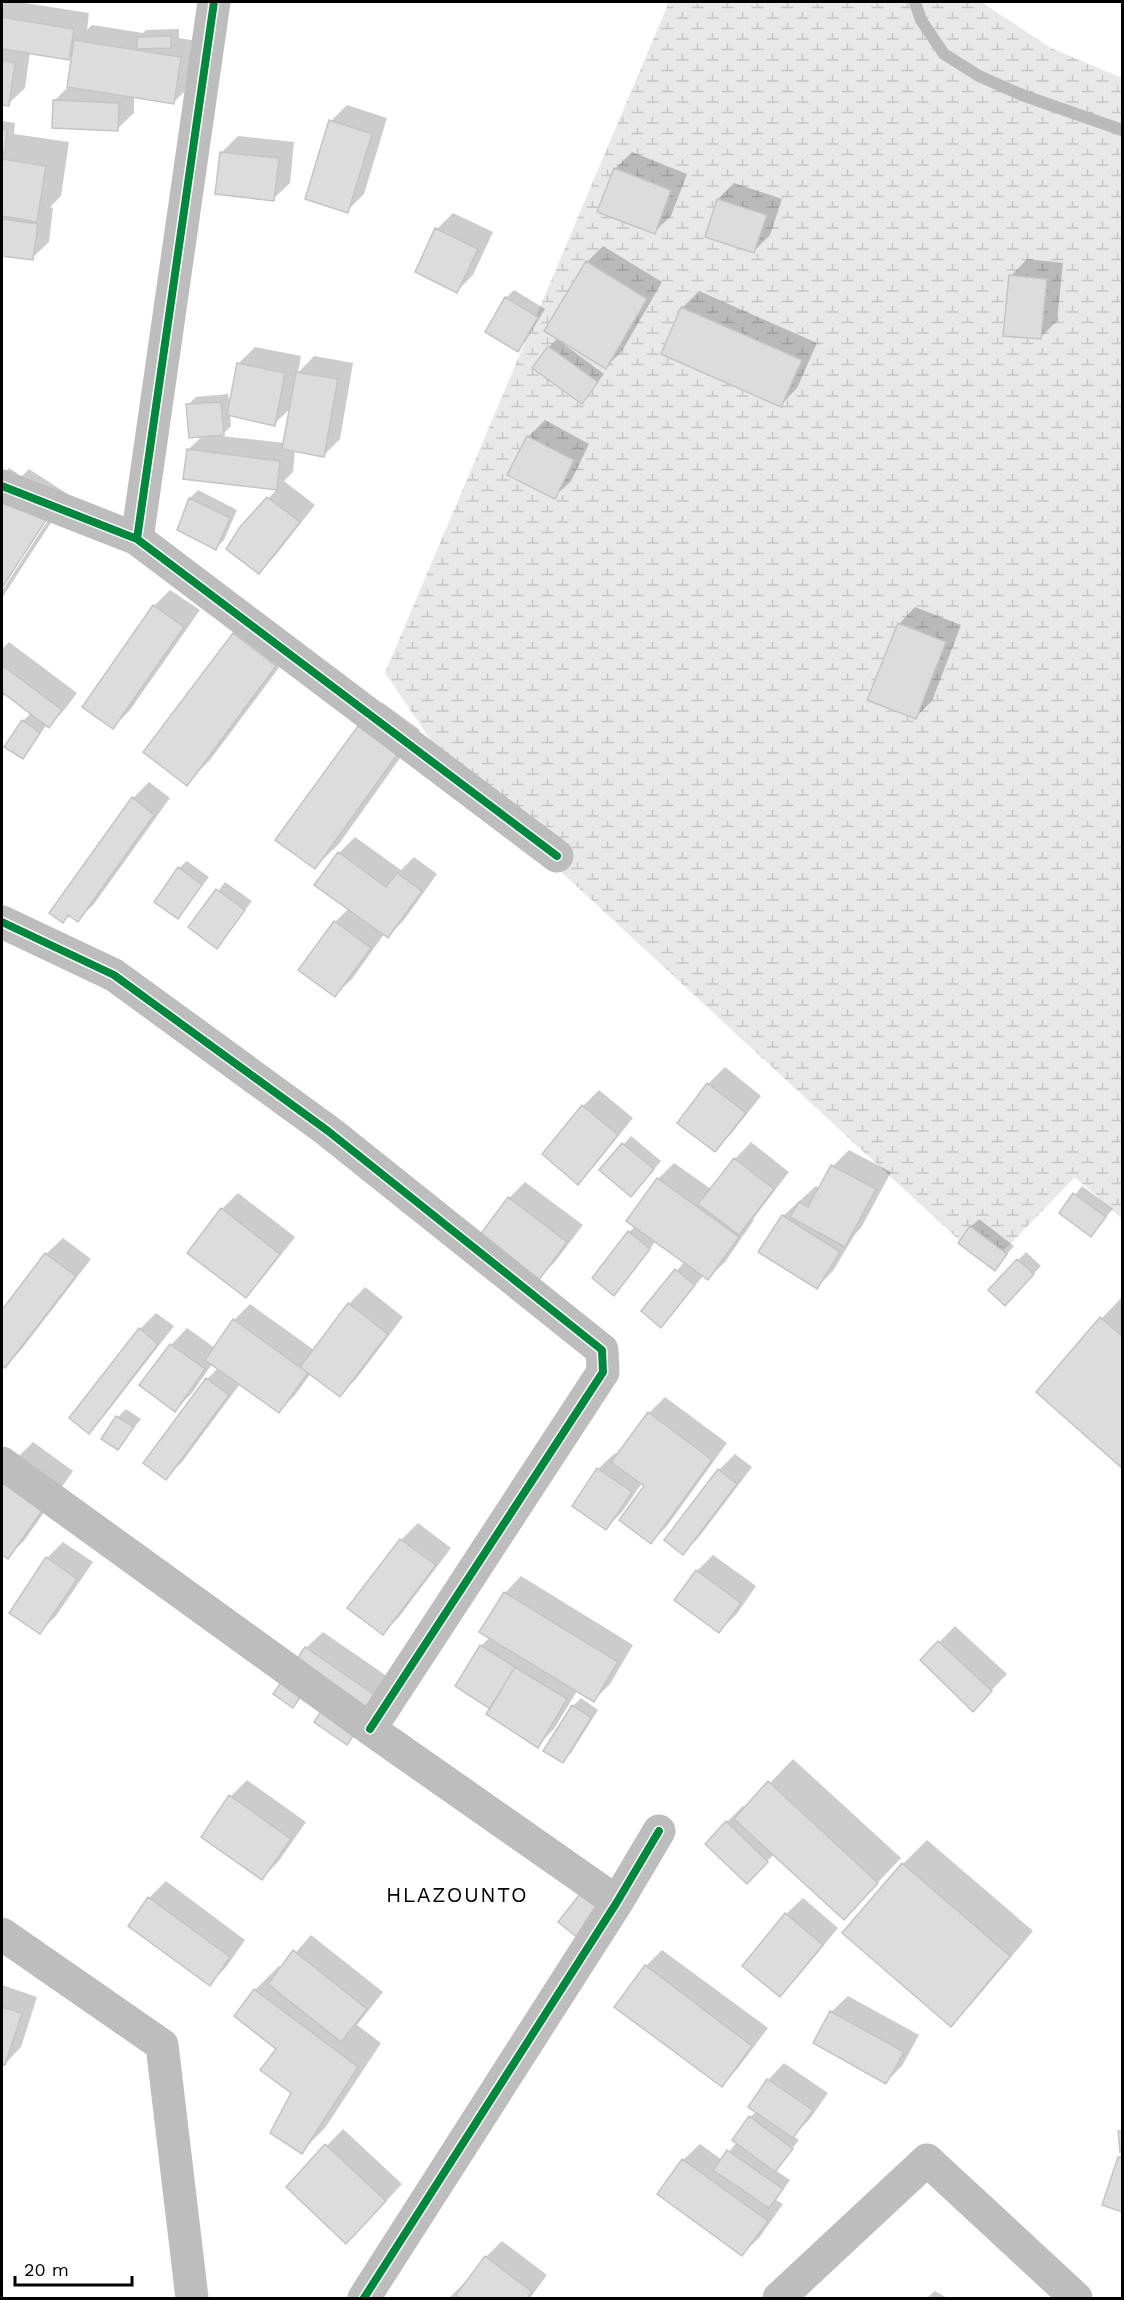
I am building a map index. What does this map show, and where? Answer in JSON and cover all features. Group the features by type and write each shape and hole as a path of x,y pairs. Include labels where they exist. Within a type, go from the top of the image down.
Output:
{"street":[{"path":"137,539 214,2"},
{"path":"2,486 137,539 557,856"},
{"path":"2,922 114,975 328,1131 602,1350 603,1372 370,1729"},
{"path":"2,1462 370,1729 617,1902"},
{"path":"364,2298 617,1902 659,1831"},
{"path":"2,1934 162,2045 192,2298"},
{"path":"779,2298 927,2160 1076,2298"}],"green space":[{"path":"669,2 981,2 1051,48 1122,78 1122,1219 1075,1177 988,1267 452,771 385,673"}],"building":[{"path":"2,17 74,29 69,60 2,49"},
{"path":"171,36 171,48 137,49 137,37"},
{"path":"74,40 181,57 174,104 67,87"},
{"path":"2,60 15,63 9,106 2,105"},
{"path":"53,100 119,103 118,131 52,128"},
{"path":"329,120 372,134 348,213 305,199"},
{"path":"2,129 7,130 5,152 2,152"},
{"path":"220,152 279,158 274,201 215,194"},
{"path":"2,159 46,166 37,222 2,216"},
{"path":"614,168 671,190 655,234 597,212"},
{"path":"717,199 767,215 754,253 705,237"},
{"path":"2,219 38,224 33,260 2,256"},
{"path":"435,228 478,249 457,293 415,272"},
{"path":"586,261 647,299 606,369 544,331"},
{"path":"1009,275 1047,279 1041,339 1003,336"},
{"path":"505,297 538,317 518,352 485,332"},
{"path":"681,307 802,360 781,407 661,354"},
{"path":"548,346 598,382 582,404 532,368"},
{"path":"237,363 285,373 275,426 227,415"},
{"path":"296,372 338,379 324,457 282,449"},
{"path":"221,402 224,435 189,438 186,404"},
{"path":"527,436 574,460 555,499 507,475"},
{"path":"187,449 280,461 277,490 183,479"},
{"path":"2,496 46,520 2,588"},
{"path":"267,497 300,522 259,574 226,549 240,527"},
{"path":"189,498 230,518 216,550 177,530"},
{"path":"153,605 184,627 113,729 82,707"},
{"path":"898,623 946,642 916,719 867,700"},
{"path":"233,633 276,666 187,786 143,752"},
{"path":"2,665 62,710 49,728 3,693 2,695"},
{"path":"22,720 40,733 23,759 4,747"},
{"path":"358,726 397,755 315,869 275,840"},
{"path":"132,797 154,815 78,922 68,915 63,923 49,913"},
{"path":"338,852 386,887 397,873 422,891 388,938 314,885"},
{"path":"178,867 202,885 178,919 154,902"},
{"path":"216,889 245,910 217,949 188,927"},
{"path":"334,921 371,948 335,997 298,970"},
{"path":"707,1083 746,1113 715,1152 677,1123"},
{"path":"582,1105 618,1135 578,1185 542,1154"},
{"path":"622,1143 654,1169 631,1197 599,1170"},
{"path":"734,1158 774,1189 739,1235 698,1204"},
{"path":"831,1165 876,1189 845,1247 790,1217 799,1202 808,1207"},
{"path":"657,1178 739,1237 708,1280 626,1221"},
{"path":"1073,1193 1106,1217 1091,1237 1059,1213"},
{"path":"508,1197 567,1242 538,1281 479,1236"},
{"path":"221,1208 280,1254 246,1298 187,1253"},
{"path":"782,1215 840,1252 817,1289 758,1252"},
{"path":"970,1226 1007,1254 995,1271 958,1243"},
{"path":"628,1231 650,1249 614,1296 592,1278"},
{"path":"45,1253 76,1276 5,1368 2,1365 2,1310"},
{"path":"1017,1259 1034,1274 1005,1306 988,1290"},
{"path":"675,1269 695,1285 661,1328 641,1311"},
{"path":"348,1303 388,1334 340,1397 300,1367"},
{"path":"1100,1317 1122,1336 1122,1468 1036,1392"},
{"path":"233,1319 308,1373 279,1413 205,1360"},
{"path":"139,1328 158,1344 89,1434 69,1418"},
{"path":"170,1344 205,1369 175,1412 139,1385"},
{"path":"206,1378 229,1395 166,1480 143,1463"},
{"path":"648,1412 712,1460 651,1544 619,1520 644,1486 611,1462"},
{"path":"116,1416 134,1427 118,1450 101,1439"},
{"path":"597,1468 632,1492 606,1530 572,1506"},
{"path":"718,1469 737,1484 683,1555 664,1540"},
{"path":"2,1477 58,1488 8,1559 2,1555"},
{"path":"400,1539 436,1565 383,1635 347,1608"},
{"path":"46,1557 77,1579 40,1634 9,1613"},
{"path":"696,1570 741,1603 719,1633 674,1600"},
{"path":"504,1592 618,1662 594,1702 479,1632"},
{"path":"938,1641 992,1691 973,1712 920,1660"},
{"path":"480,1645 515,1667 490,1709 455,1686"},
{"path":"305,1647 379,1698 347,1745 314,1722 327,1702 306,1688 293,1708 273,1694"},
{"path":"515,1667 567,1699 538,1748 486,1714"},
{"path":"572,1705 591,1718 563,1763 543,1751"},
{"path":"768,1781 878,1883 844,1920 734,1819"},
{"path":"229,1795 291,1839 262,1880 201,1837"},
{"path":"726,1821 768,1862 747,1884 705,1844"},
{"path":"902,1863 1010,1956 951,2027 842,1933"},
{"path":"580,1894 606,1915 584,1943 558,1922"},
{"path":"148,1897 230,1957 210,1986 128,1926"},
{"path":"785,1913 823,1945 780,1997 742,1966"},
{"path":"293,1950 367,2009 341,2042 268,1984"},
{"path":"645,1965 752,2046 722,2087 614,2007"},
{"path":"254,1989 358,2067 302,2154 270,2133 291,2093 260,2070 276,2049 234,2016"},
{"path":"2,2007 22,2013 5,2065 2,2064"},
{"path":"830,2011 904,2052 886,2084 813,2043"},
{"path":"767,2079 813,2110 793,2138 748,2107"},
{"path":"749,2116 793,2149 775,2172 732,2140"},
{"path":"1118,2131 1122,2131 1122,2152 1120,2152"},
{"path":"325,2144 386,2201 346,2244 286,2187"},
{"path":"727,2150 783,2189 769,2208 713,2170"},
{"path":"1118,2157 1122,2158 1122,2212 1102,2205"},
{"path":"682,2159 768,2221 742,2256 657,2194"},
{"path":"485,2256 532,2292 527,2298 460,2298 456,2295"}],"waterway":[{"path":"915,2 921,20 944,54 979,76 1022,95 1122,130"}],"cycle path":[{"path":"137,539 214,2"},
{"path":"2,486 137,539 557,856"},
{"path":"2,922 114,975 328,1131 602,1350 603,1372 370,1729"},
{"path":"364,2298 617,1902 659,1831"}],"district":[{"name":"HLAZOUNTO","path":"457,1894"}]}
